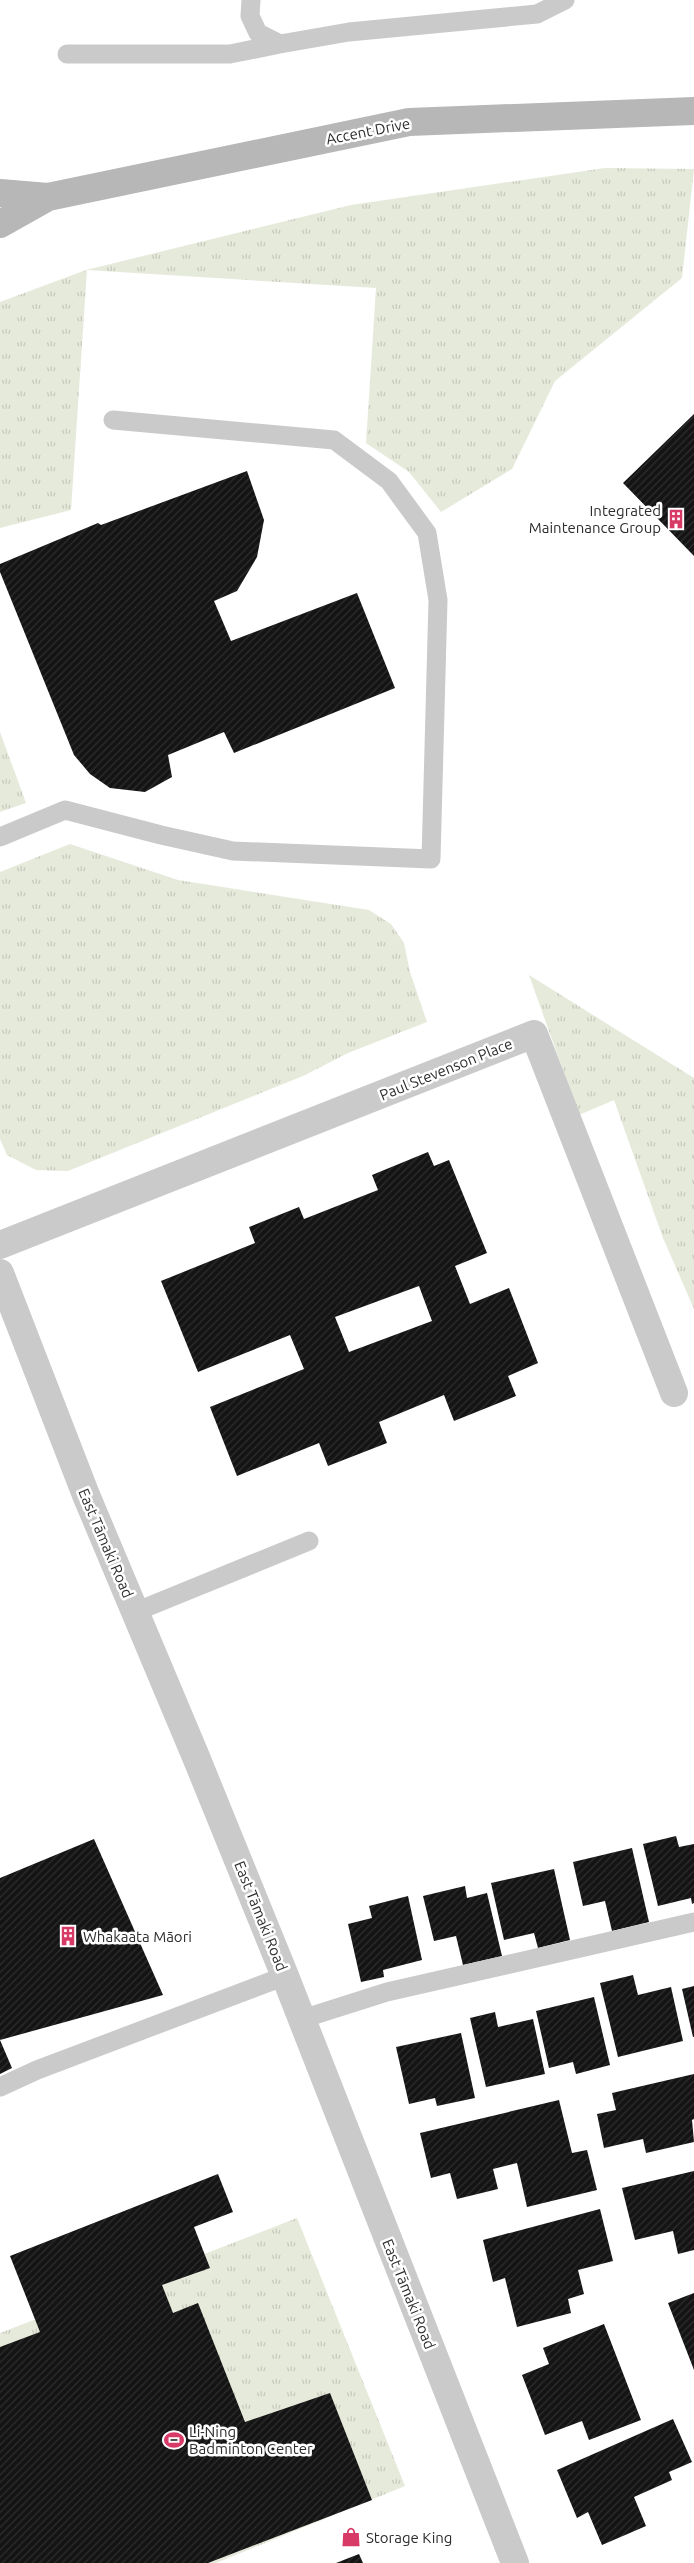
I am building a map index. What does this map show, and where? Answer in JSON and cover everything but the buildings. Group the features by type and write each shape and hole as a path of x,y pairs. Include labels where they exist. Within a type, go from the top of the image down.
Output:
{"main road":[{"name":"Accent Drive","path":"0,193 48,197 409,122 694,111"},
{"name":"Accent Drive","path":"0,224 48,197"}],"street":[{"name":"Paul Stevenson Place","path":"0,1245 534,1034 674,1393"},
{"name":"East Tāmaki Road","path":"0,1273 86,1496 285,1976 515,2563"}],"lane":[{"path":"251,0 250,16 258,33 280,44"},
{"path":"68,54 230,54 349,32 537,14 565,0"},
{"path":"0,837 65,810 161,835 233,850 431,859 438,600 427,533 389,481 334,440 113,420"},
{"path":"135,1612 309,1541"},
{"path":"302,2019 387,1992 694,1922"},
{"path":"0,2087 37,2070 285,1976"}],"green space":[{"path":"605,168 694,169 682,278 555,381 512,469 441,512 409,472 366,443 376,288 87,270 71,510 0,528 0,302 86,270 351,205"},
{"path":"0,732 26,803 0,812"},
{"path":"70,844 178,880 369,910 391,924 404,943 410,972 427,1022 348,1053 303,1076 68,1171 36,1170 7,1155 0,1139 0,872"},
{"path":"529,975 694,1078 694,1309 663,1238 614,1100 579,1115"},
{"name":"Li-Ning Badminton Center","path":"297,2218 405,2486 216,2563 0,2563 0,2333"}],"place":[{"name":"Integrated Maintenance Group","path":"676,519"},
{"name":"Whakaata Māori","path":"68,1936"},
{"name":"Li-Ning Badminton Center","path":"174,2440"},
{"name":"Storage King","path":"351,2537"}]}
